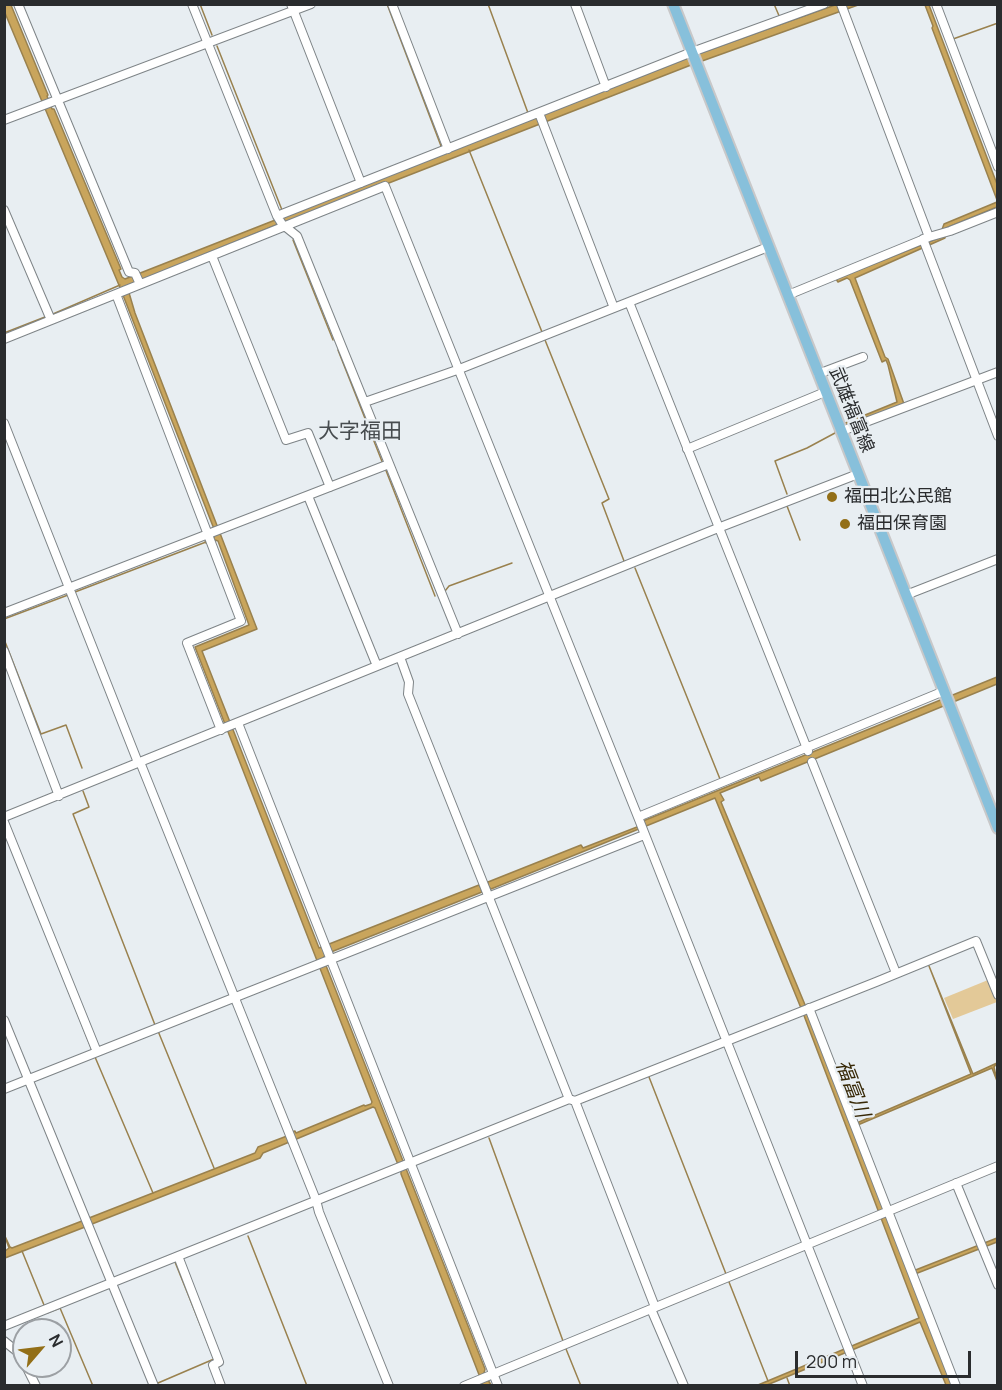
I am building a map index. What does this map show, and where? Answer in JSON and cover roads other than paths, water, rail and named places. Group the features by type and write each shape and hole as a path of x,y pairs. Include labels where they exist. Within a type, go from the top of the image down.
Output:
{"main road":[{"name":"武雄福富線","path":"673,4 998,828"}],"street":[{"path":"18,4 55,101 129,272 135,273 140,284"},
{"path":"192,4 282,219 297,236 365,402 386,466 458,634"},
{"path":"4,120 208,43 292,8 311,4"},
{"path":"392,4 445,150"},
{"path":"575,4 606,87"},
{"path":"4,339 49,317 212,256 282,219 361,183 606,87 694,57 824,4"},
{"path":"936,4 998,167"},
{"path":"292,8 361,183"},
{"path":"842,8 998,436"},
{"path":"539,113 614,308"},
{"path":"282,219 385,186 863,1386"},
{"path":"4,210 49,317"},
{"path":"788,295 998,212"},
{"path":"365,402 457,369 768,246"},
{"path":"212,256 286,440 308,432 330,487"},
{"path":"117,293 241,621 187,643 229,726 324,944 326,959 487,1376 498,1386"},
{"path":"629,302 807,750"},
{"path":"818,374 863,357"},
{"path":"842,431 998,372"},
{"path":"687,449 825,392"},
{"path":"4,423 137,760 140,762 316,1200 388,1386"},
{"path":"4,613 210,537 221,529 386,466"},
{"path":"4,817 718,528 858,474"},
{"path":"308,496 377,666"},
{"path":"906,595 998,559"},
{"path":"4,651 59,796"},
{"path":"400,657 410,682 408,694 572,1100 684,1386"},
{"path":"4,1089 326,959 641,826 807,750 946,697"},
{"path":"812,762 896,973"},
{"path":"4,822 97,1052"},
{"path":"4,1326 316,1200 975,941 998,995"},
{"path":"809,1008 855,1125 884,1213 912,1273 956,1386"},
{"path":"4,1020 154,1386"},
{"path":"464,1386 998,1166"},
{"path":"956,1183 998,1285"},
{"path":"178,1256 219,1362 213,1365 221,1386"}],"waterway":[{"path":"200,4 212,35"},
{"path":"387,4 441,146"},
{"path":"488,4 528,113"},
{"path":"774,4 780,18"},
{"path":"953,39 998,23"},
{"path":"217,46 282,210"},
{"path":"469,150 542,332"},
{"path":"293,240 333,340"},
{"path":"53,314 120,285"},
{"path":"4,333 45,317"},
{"path":"545,340 609,499 602,503 624,561"},
{"path":"338,350 383,464"},
{"path":"787,494 775,461 807,448 835,433 835,430"},
{"path":"385,468 435,596"},
{"path":"787,506 800,540"},
{"path":"75,592 206,542"},
{"path":"445,591 449,586 512,563"},
{"path":"635,568 720,779"},
{"path":"4,619 68,595"},
{"path":"4,639 41,734 66,725 82,768"},
{"path":"83,791 89,807 73,814 155,1025"},
{"path":"59,967 92,1050"},
{"path":"158,1031 214,1168"},
{"path":"95,1057 153,1193"},
{"path":"649,1077 726,1274"},
{"path":"489,1138 563,1341"},
{"path":"248,1236 307,1386"},
{"path":"22,1251 44,1305"},
{"path":"158,1383 214,1359 175,1262"},
{"path":"729,1282 768,1381"},
{"path":"47,1313 60,1308 93,1386"},
{"path":"566,1349 581,1386"},
{"path":"787,1378 790,1386"}],"place":[{"name":"福田北公民館","path":"832,497"},
{"name":"福田保育園","path":"845,524"}],"district":[{"name":"大字福田","path":"360,432"}],"water label":[{"name":"福富川","path":"852,1089"}]}
